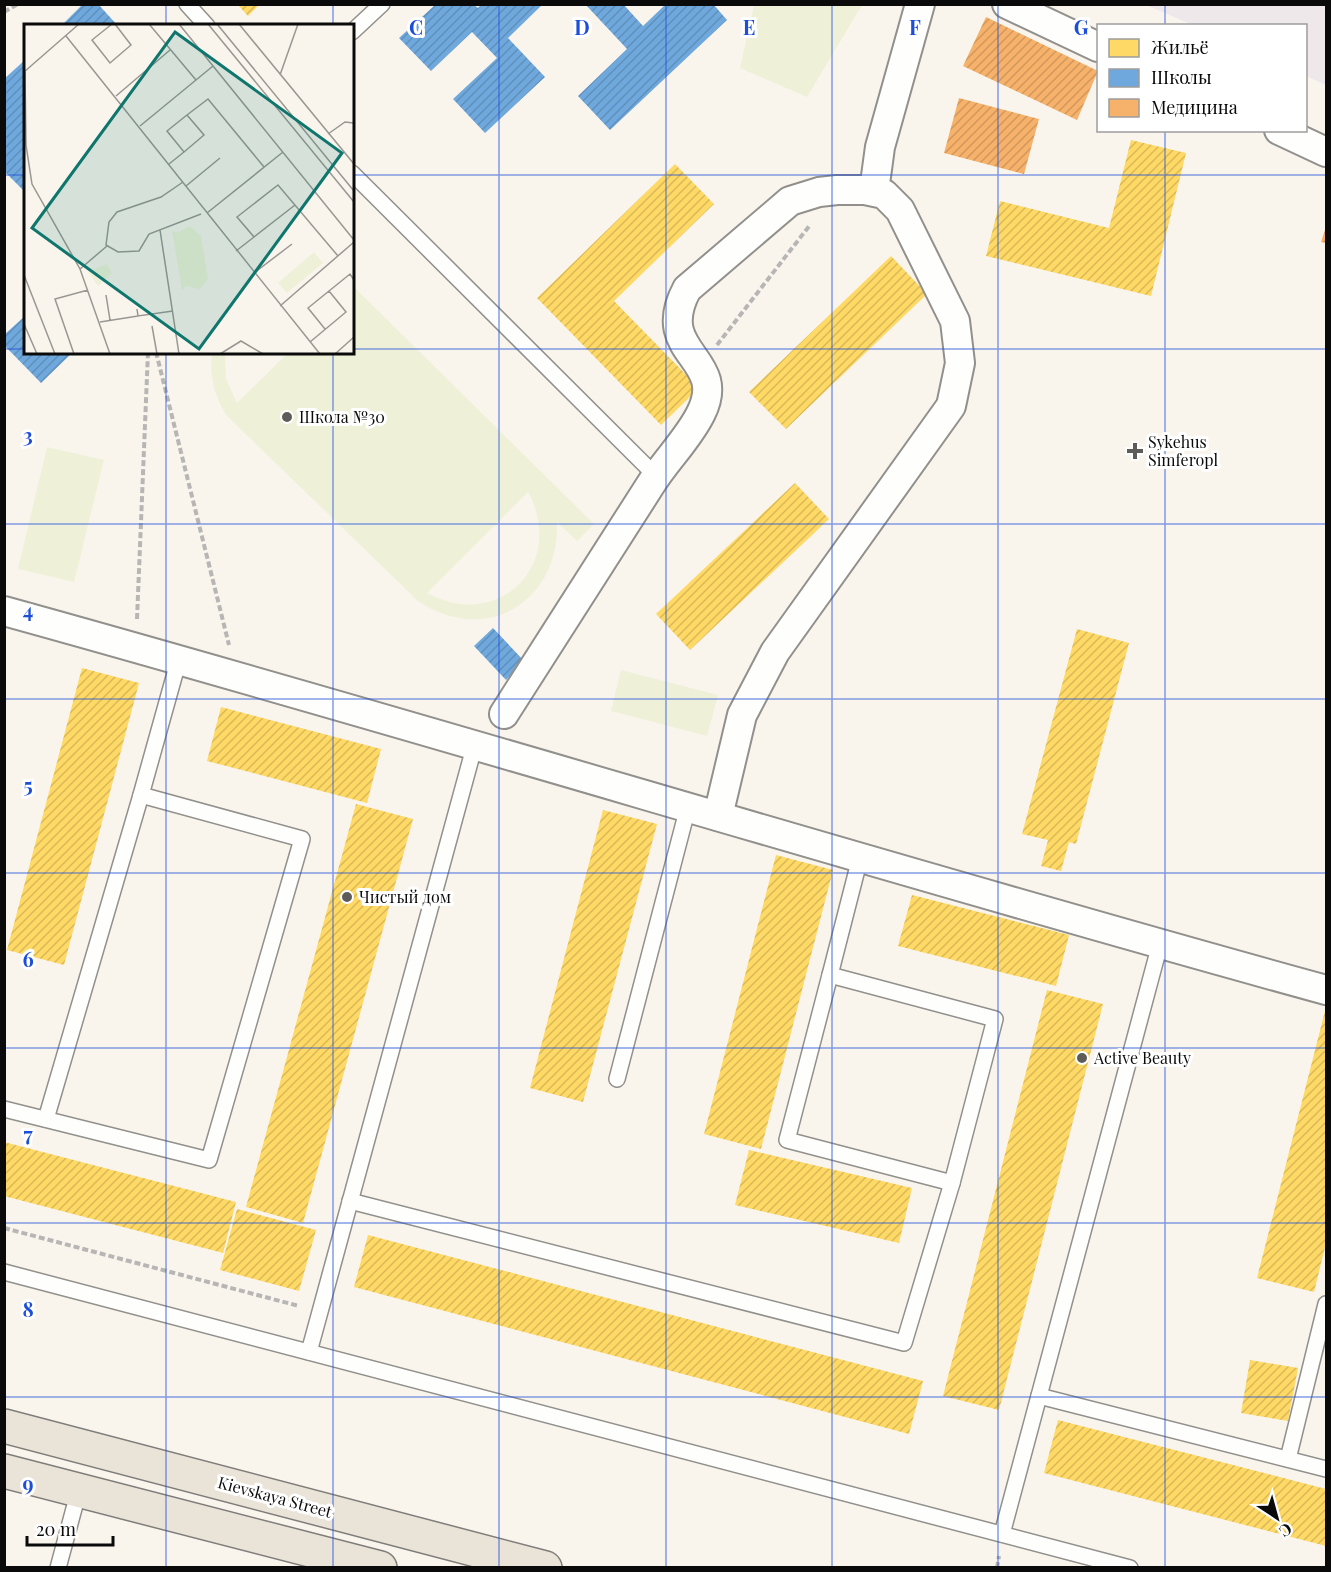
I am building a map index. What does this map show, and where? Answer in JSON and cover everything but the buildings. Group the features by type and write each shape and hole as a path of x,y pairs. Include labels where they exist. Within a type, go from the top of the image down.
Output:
{"main road":[{"name":"Kievskaya Street","path":"4,1426 545,1568"},
{"path":"4,1471 380,1568"}],"street":[{"path":"874,191 880,147 920,4"},
{"path":"1007,4 1097,47"},
{"path":"1284,132 1326,152"},
{"path":"504,714 656,476 701,414 706,398 706,381 701,365 679,338 678,330 679,304 687,288 790,201 819,192 837,190 874,191 884,194 900,210 955,321 960,363 951,406 775,652 742,715 718,816"},
{"path":"4,611 179,659 860,858 1326,990"}],"lane":[{"path":"187,4 205,24"},
{"path":"354,30 382,4"},
{"path":"354,175 656,476"},
{"path":"46,1119 179,659"},
{"path":"309,1352 475,744"},
{"path":"4,1109 209,1160 302,839 141,795"},
{"path":"617,1079 688,807"},
{"path":"860,858 787,1140 952,1183"},
{"path":"1002,1534 1160,944"},
{"path":"350,1202 904,1343 952,1183 995,1018 830,975"},
{"path":"4,1272 1130,1568"},
{"path":"1288,1459 1326,1305"},
{"path":"1039,1396 1326,1469"},
{"path":"58,1568 79,1490"}],"path":[{"path":"4,12 18,4"},
{"path":"701,365 837,190"},
{"path":"136,626 148,354"},
{"path":"156,354 231,655"},
{"path":"4,1228 320,1312"}],"shaded area":[{"path":"1146,5 1326,5 1326,85 1307,76 1307,24 1191,24"}],"green space":[{"path":"754,4 862,5 807,97 740,68"},
{"path":"354,287 594,524 577,541 557,522 555,550 546,574 532,594 514,608 493,617 469,619 444,614 418,601 226,415 213,385 212,354 225,354 226,379 237,403 287,354 354,354","holes":["528,492 538,519 539,544 532,566 519,584 501,597 479,604 454,603 427,593"]},
{"path":"47,447 104,460 74,582 18,569"},
{"path":"621,670 718,695 707,736 611,711"}],"place":[{"name":"Школа №30","path":"287,417"},
{"name":"Sykehus Simferopl","path":"1135,451"},
{"name":"Чистый дом","path":"347,897"},
{"name":"Active Beauty","path":"1082,1058"}]}
